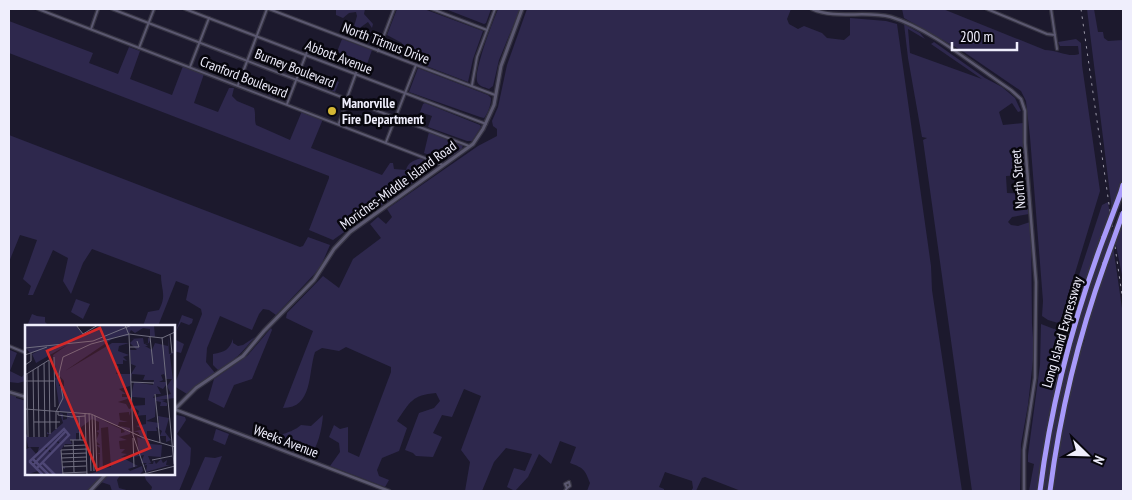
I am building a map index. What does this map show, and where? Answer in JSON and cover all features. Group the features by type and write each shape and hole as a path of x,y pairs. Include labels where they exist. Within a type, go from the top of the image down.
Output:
{"highway":[{"name":"Long Island Expressway","path":"1040,491 1048,432 1061,372 1077,314 1123,184"},
{"name":"Long Island Expressway","path":"1050,491 1058,434 1070,375 1086,317 1123,213"}],"main road":[{"name":"Moriches-Middle Island Road","path":"175,408 196,388 243,356 264,331 314,280 334,249 345,237 470,146 486,124 494,105 501,66 522,9"},
{"path":"90,491 105,475"}],"street":[{"name":"Cranford Boulevard","path":"38,9 443,165"},
{"path":"91,29 98,9"},
{"name":"Burney Boulevard","path":"112,9 470,146"},
{"path":"139,48 154,9"},
{"name":"Abbott Avenue","path":"185,9 486,124"},
{"path":"238,85 268,9"},
{"name":"North Titmus Drive","path":"268,9 496,96"},
{"path":"281,13 283,9"},
{"path":"378,50 394,9"},
{"path":"432,9 487,30"},
{"path":"471,86 476,61 495,9"},
{"name":"North Street","path":"812,9 834,15 855,13 879,14 907,23 1011,90 1018,95 1022,102 1025,111 1024,143 1036,282 1035,378 1024,450 1024,491"},
{"path":"987,9 1047,34 1055,35"},
{"path":"1051,9 1057,50"},
{"path":"190,67 209,18"},
{"path":"288,104 310,44"},
{"path":"339,124 360,62"},
{"path":"386,142 416,65"},
{"path":"9,346 25,352"},
{"path":"9,392 25,397"},
{"name":"Weeks Avenue","path":"175,409 389,491"}],"shaded area":[{"path":"336,9 365,9 364,14 373,24 372,28 368,22 351,37 357,16 356,12 349,13 343,18 336,15"},
{"path":"397,9 424,9 483,31 473,59 468,82 400,56 403,47 402,43 387,35"},
{"path":"448,9 454,10 491,9 484,24"},
{"path":"498,9 520,9 499,60 493,86 489,89 479,84 477,75 484,45"},
{"path":"527,9 791,9 787,19 789,24 798,29 804,26 822,33 827,38 844,40 850,35 850,18 886,21 897,24 931,266 932,290 962,491 741,491 705,477 702,478 696,491 691,491 693,488 692,481 665,472 659,487 664,489 664,491 587,491 590,483 585,472 570,463 576,447 560,441 551,464 539,454 528,477 515,491 507,487 514,468 525,471 532,454 506,448 494,462 482,491 465,491 470,462 461,450 481,396 464,389 452,417 442,415 433,433 442,437 433,457 416,456 405,450 419,413 434,408 440,401 436,393 417,398 409,404 397,421 407,428 399,451 382,458 377,470 379,476 389,480 385,487 330,466 340,452 339,443 329,437 334,425 340,429 348,427 348,452 359,457 391,372 391,367 346,347 339,351 322,348 315,352 308,388 304,396 300,402 293,406 283,408 313,331 286,318 287,313 323,276 339,288 353,259 381,238 370,224 378,217 386,224 392,217 387,209 478,146 497,136 497,129 493,126 492,121 498,107 507,65"},
{"path":"902,9 943,9 1045,50 1075,55 1079,54 1078,46 1060,46 1058,42 1076,39 1081,43 1082,65 1100,191 1061,319 1058,323 1042,316 1043,301 1026,101 1021,91 964,52 904,18"},
{"path":"1087,9 1094,9 1098,32 1103,32 1104,38 1108,41 1123,40 1123,177 1112,210"},
{"path":"9,21 93,53 89,63 118,74 129,47 140,51 130,79 172,95 183,66 204,74 194,103 218,112 229,88 234,88 232,96 237,101 254,108 256,125 290,140 302,111 323,119 311,148 382,175 390,163 393,163 394,169 406,170 410,163 421,158 438,165 333,240 309,230 329,176 9,53"},
{"path":"904,24 920,33 925,39 908,29 910,53 982,79 931,44 934,42 985,78 1002,87 1015,98 1021,111 1018,112 1012,103 999,112 1003,125 1023,123 1025,172 1023,175 1006,176 1007,193 1027,194 1029,214 1012,217 1008,222 1011,225 1018,226 1030,222 1031,228 1034,351 1028,405 1021,444 1020,491 972,491 923,140 927,138 922,137"},
{"path":"342,39 372,50 367,64 337,52"},
{"path":"418,68 488,95 491,98 484,118 409,92"},
{"path":"325,76 339,82 335,92 321,86"},
{"path":"272,84 291,91 287,101 268,95"},
{"path":"425,103 481,127 472,141 467,141 428,127 432,116 420,112"},
{"path":"429,132 463,144 462,150 444,159 424,153"},
{"path":"9,135 300,247 303,246 308,237 330,245 320,268 276,315 269,310 263,309 252,330 220,316 207,348 206,362 215,373 187,394 175,387 175,383 202,314 201,309 186,300 189,286 176,281 158,325 143,325 148,312 159,310 161,305 163,296 161,275 92,249 83,263 71,294 63,281 68,258 53,250 33,295 28,295 31,286 23,279 37,240 20,235 9,262"},
{"path":"1108,202 1110,215 1086,278 1064,348 1051,407 1037,491 1029,491 1034,464 1028,462 1028,455 1040,365 1041,324 1054,329 1062,327 1102,205"},
{"path":"1123,220 1123,280 1115,240"},
{"path":"1111,225 1112,236 1090,298 1064,393 1048,491 1042,491 1056,403 1080,308"},
{"path":"1113,246 1123,315 1123,491 1053,491 1065,413 1077,360 1085,340 1085,333"},
{"path":"76,299 90,304 83,319 71,312"},
{"path":"32,314 45,317 45,322 48,325 27,325"},
{"path":"182,315 193,319 189,325 181,322 175,332"},
{"path":"271,328 272,330 252,379 234,385 224,408 208,400 214,379 248,355"},
{"path":"175,333 176,340 184,344 181,353 175,351"},
{"path":"255,337 230,363 218,370 213,365 213,354 226,350 233,339 233,343 238,346"},
{"path":"10,350 17,353 10,371 22,377 25,373 25,381 9,382"},
{"path":"9,394 25,401 25,475 102,475 88,491 9,491"},
{"path":"323,415 319,438 309,458 271,442 301,425 311,426"},
{"path":"175,416 185,417 186,420 177,434 191,448 190,464 179,491 151,491 152,487 144,475 175,475"},
{"path":"216,429 229,434 225,445 213,440"},
{"path":"222,456 208,491 190,491 205,457 215,458"},
{"path":"109,475 120,475 117,480 119,488 130,491 112,491 110,485 101,482"}],"railway":[{"path":"1081,9 1123,302"}],"place":[{"name":"Manorville Fire Department","path":"332,111"}]}
